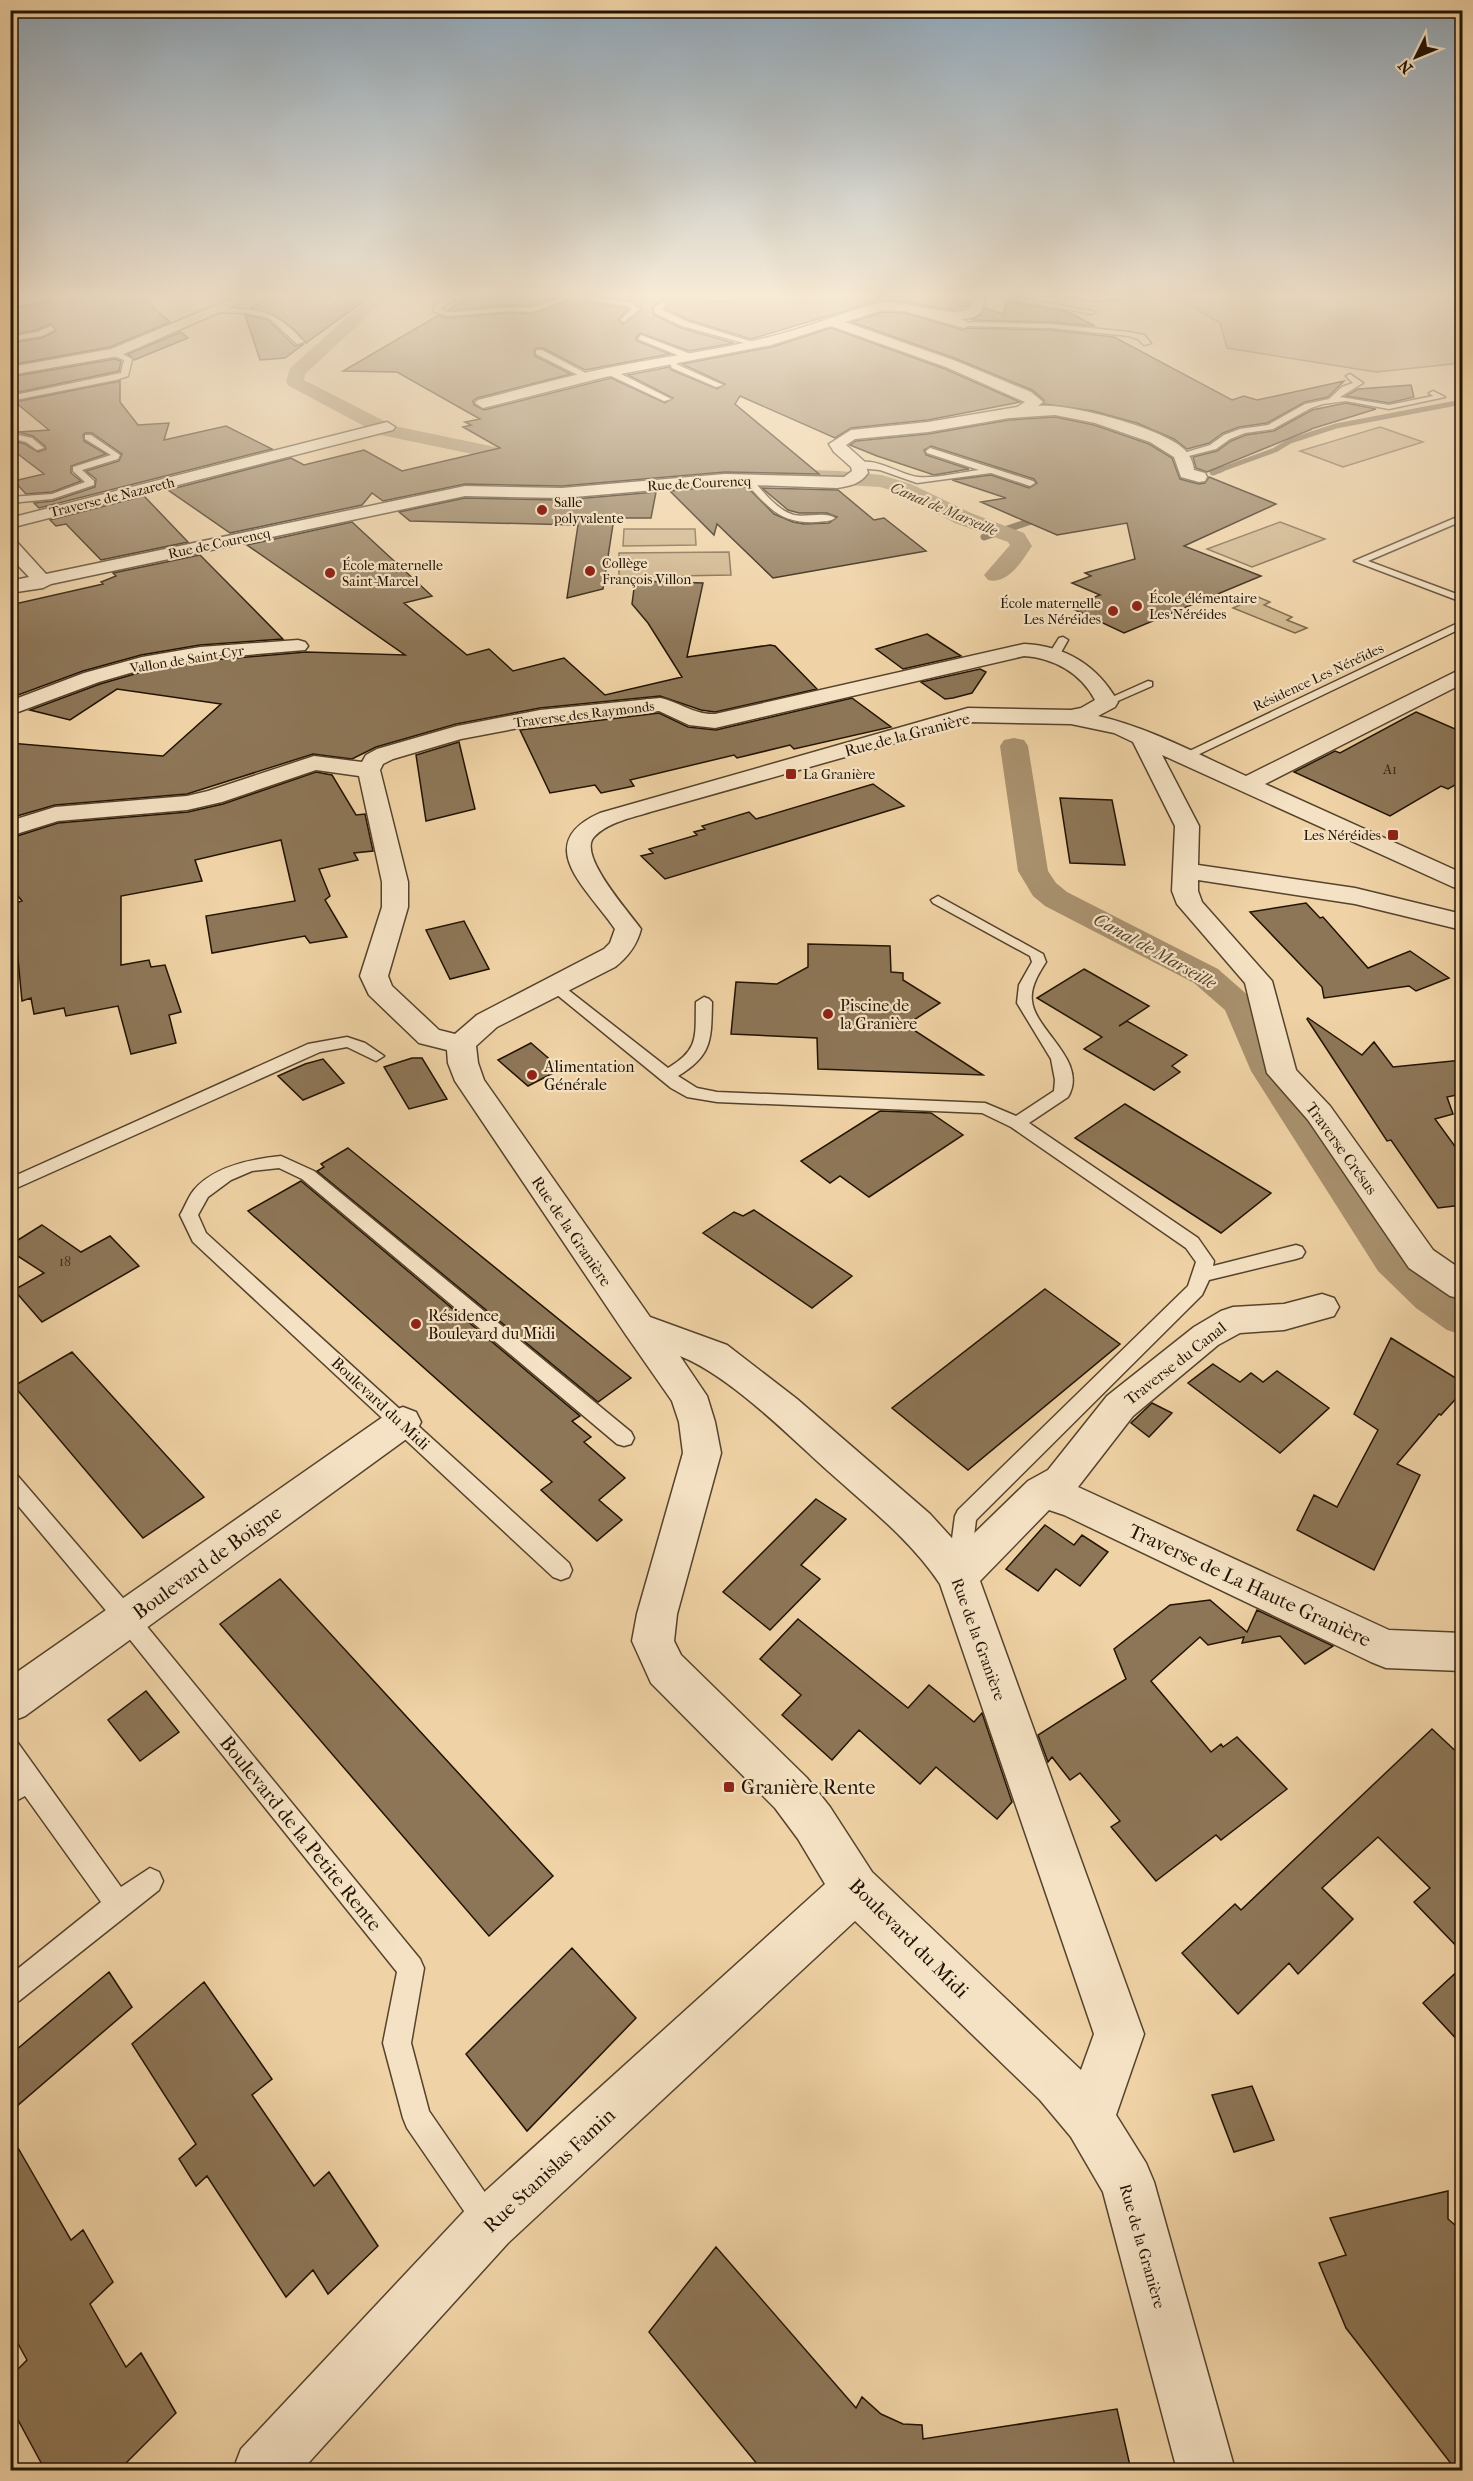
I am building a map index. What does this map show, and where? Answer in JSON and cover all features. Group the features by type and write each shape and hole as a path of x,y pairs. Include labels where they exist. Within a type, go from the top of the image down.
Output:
{"street":[{"path":"856,473 837,444 851,435 928,427 1017,411"},
{"path":"1009,413 1022,414 1037,411"},
{"path":"1052,411 1070,412 1153,437 1177,450 1192,481"},
{"name":"Traverse de Nazareth","path":"10,523 380,428"},
{"name":"Rue de Courencq","path":"10,587 43,582 433,495 465,491 562,493 674,483 748,480 825,484 856,473"},
{"path":"10,545 43,582"},
{"name":"Vallon de Saint-Cyr","path":"10,709 78,681 143,663 221,651 298,646"},
{"name":"Traverse des Raymonds","path":"369,770 374,760 385,754 457,733 540,717 660,704 670,707 688,720 699,723 715,721 1024,650 1059,647 1095,681 1107,702"},
{"path":"1248,784 1462,676"},
{"path":"1071,717 1088,713 1107,702"},
{"name":"Rue de la Granière","path":"1206,2470 1127,2182 1089,2119 1119,2034 958,1577 939,1550 916,1526 784,1409 714,1355 638,1326 470,1081 463,1063 461,1044 487,1021 553,985 605,961 619,951 626,941 628,929 580,864 576,851 579,839 602,822 642,807 968,715 1071,717 1097,721 1141,736 1462,882"},
{"name":"Traverse Crésus","path":"1141,736 1187,826 1185,891 1190,904 1258,981 1282,1073 1319,1113 1421,1259 1462,1287"},
{"path":"10,829 55,814 187,803 214,797 314,763 369,770 395,882 395,907 374,976 380,989 429,1037 461,1044"},
{"path":"1187,871 1355,896 1462,922"},
{"name":"Traverse du Canal","path":"958,1577 985,1547 1042,1492 1061,1481 1120,1406 1206,1336 1233,1320 1284,1317 1322,1307"},
{"name":"Boulevard du Midi","path":"638,1326 689,1396 698,1422 702,1453 657,1614 653,1641 666,1669 792,1793 814,1823 855,1889 1058,2082 1089,2119"},
{"name":"Boulevard de Boigne","path":"10,1702 403,1422"},
{"name":"Traverse de La Haute Granière","path":"1042,1492 1076,1503 1386,1649 1462,1652"},
{"name":"Rue Stanislas Famin","path":"262,2470 489,2224 855,1889"}],"lane":[{"path":"1181,455 1213,447 1227,437 1243,431 1270,427 1299,411"},
{"path":"10,435 29,440 40,448"},
{"path":"10,500 46,496 81,488 90,483 76,469 116,455 87,437"},
{"path":"930,452 1030,483"},
{"path":"856,473 881,467 918,480 990,471"},
{"path":"748,480 779,514 800,519 830,518"},
{"path":"1462,518 1359,561 1462,599"},
{"name":"Résidence Les Néréïdes","path":"1185,756 1462,624"},
{"path":"1107,702 1148,684"},
{"path":"938,900 1036,954 1039,962 1030,976 1024,1002 1034,1022 1057,1050 1064,1084 1062,1093 1017,1123"},
{"path":"553,985 667,1076 693,1093 717,1097 984,1108 1017,1123 1192,1243 1205,1262 1195,1290 966,1516 958,1577"},
{"path":"667,1076 692,1061 702,1048 704,1002"},
{"path":"10,1185 314,1048 339,1041 354,1042 376,1056"},
{"name":"Boulevard du Midi","path":"561,1570 403,1422 199,1237 189,1215 201,1193 225,1176 249,1165 281,1162 308,1175 624,1438"},
{"path":"1202,1275 1296,1252"},
{"name":"Boulevard de la Petite Rente","path":"10,1480 127,1619 411,1968 396,2043 417,2118 489,2224"},
{"path":"10,1751 19,1785 118,1905"},
{"path":"10,1992 150,1881"}],"shaded area":[{"path":"1380,427 1423,442 1343,467 1300,451"},
{"path":"1280,522 1325,539 1252,567 1207,549"},
{"path":"624,529 695,529 696,545 623,546"},
{"path":"729,552 731,575 619,577 619,553"},
{"path":"1258,597 1270,602 1264,605 1292,617 1287,620 1307,628 1295,633 1233,608"}],"building":[{"path":"26,411 127,411 138,425 169,423 164,440 226,426 272,449 39,508 34,503 53,501 95,487 96,479 86,471 119,461 122,454 92,433 85,433 84,441 106,454 71,466 71,473 81,481 52,492 26,494 14,481 44,474 10,448 10,440 25,444 38,452 46,449 45,446 33,436 18,432 49,430"},
{"path":"465,411 743,411 819,474 725,472 562,486 465,484 383,501 372,493 362,505 230,533 168,490 291,458 304,465 364,450 402,471 500,448 463,427 471,425 465,422 480,419"},
{"path":"773,411 975,411 928,420 851,428 835,438"},
{"path":"1093,411 1289,411 1267,423 1239,427 1223,433 1209,443 1187,449 1174,439 1137,423"},
{"path":"1311,411 1370,411 1311,429 1207,472 1196,468 1193,457 1217,451 1231,441 1246,435 1274,431"},
{"path":"1055,417 1094,425 1149,444 1172,458 1180,479 1199,484 1205,483 1209,477 1276,504 1184,546 1261,576 1124,633 1069,607 1100,595 1072,583 1091,576 1085,573 1135,559 1127,523 1057,535 981,502 1006,498 952,480 991,475 1029,488 1037,483 1034,479 931,446 924,450 926,455 969,469 934,475 850,445 856,441 928,434 1009,420"},
{"path":"725,486 747,487 774,514 804,524 829,523 837,517 827,513 799,513 788,510 762,488 838,490 874,520 884,518 926,551 773,578 717,524 714,535 670,491"},
{"path":"656,492 651,518 614,518 603,589 567,598 578,525 410,521 399,512 465,498 562,500"},
{"path":"144,496 188,542 101,560 66,524 56,526 50,520"},
{"path":"352,522 432,596 404,603 467,655 489,649 513,671 564,658 605,695 682,677 648,623 632,604 635,581 703,583 687,657 775,646 817,689 715,712 701,710 660,696 540,708 456,724 376,747 352,759 313,754 187,794 55,805 10,818 10,743 163,756 221,704 117,689 70,720 30,710 100,684 145,671 200,661 306,652 405,655 247,545"},
{"path":"200,555 283,639 200,645 141,655 83,671 10,698 10,605 103,584 101,582 116,576 113,573"},
{"path":"927,634 961,656 903,669 876,649"},
{"path":"980,669 986,672 972,693 953,698 945,699 921,682"},
{"path":"852,698 891,727 794,749 790,745 737,758 734,755 630,780 634,786 601,793 595,785 550,793 520,730 659,713 688,727 716,730"},
{"path":"1416,712 1462,732 1462,781 1448,789 1441,786 1390,816 1294,772 1335,751 1340,753"},
{"path":"459,742 475,809 426,821 416,755"},
{"path":"316,772 332,775 356,815 365,814 373,851 354,853 358,860 319,869 330,896 325,900 347,937 310,943 305,936 212,953 206,916 295,901 281,840 195,860 202,881 121,896 121,965 149,960 151,967 165,965 181,1012 169,1015 176,1043 131,1054 118,1006 66,1016 64,1008 34,1014 31,998 22,1001 16,938 10,940 10,905 22,901 10,886 10,853 18,851 11,838 58,823 188,812 223,804"},
{"path":"873,784 904,806 665,879 641,856 653,853 649,849 697,835 694,832 705,829 702,826 749,812 756,819"},
{"path":"1060,798 1112,800 1125,865 1070,863"},
{"path":"1306,903 1320,918 1323,917 1368,968 1410,951 1449,978 1416,991 1409,986 1324,998 1322,987 1250,912"},
{"path":"464,921 489,969 450,979 426,930"},
{"name":"Piscine de la Granière","path":"808,944 890,946 891,972 903,973 903,980 940,1003 906,1025 983,1075 818,1069 817,1038 731,1034 736,982 777,984 808,967"},
{"path":"1084,969 1149,1006 1119,1026 1127,1021 1187,1055 1172,1066 1180,1072 1154,1090 1084,1049 1102,1037 1037,998"},
{"path":"1308,1018 1362,1055 1374,1042 1393,1067 1462,1060 1462,1094 1447,1097 1453,1114 1435,1119 1462,1156 1462,1205 1438,1208 1391,1140 1387,1141"},
{"name":"Alimentation Générale","path":"531,1043 561,1069 528,1086 498,1060"},
{"path":"412,1058 422,1058 447,1099 409,1109 384,1067"},
{"path":"323,1059 344,1083 303,1100 278,1076 305,1064"},
{"path":"1125,1104 1271,1193 1221,1233 1075,1138"},
{"path":"880,1111 931,1113 963,1135 869,1197 840,1176 830,1183 801,1161"},
{"path":"348,1148 631,1378 598,1402 317,1171 324,1167 321,1164"},
{"name":"Résidence Boulevard du Midi","path":"301,1181 580,1416 572,1421 591,1437 584,1442 625,1478 599,1500 622,1520 597,1541 541,1490 552,1482 248,1211"},
{"path":"754,1210 852,1276 812,1308 703,1233 734,1212 743,1216"},
{"path":"42,1225 81,1252 110,1236 139,1266 42,1322 14,1290 44,1273 10,1251 10,1245"},
{"path":"1045,1289 1120,1344 968,1470 892,1408"},
{"path":"1391,1338 1462,1382 1462,1392 1441,1415 1439,1414 1397,1464 1420,1475 1374,1570 1297,1530 1314,1495 1337,1507 1378,1430 1354,1414"},
{"path":"72,1352 204,1497 143,1538 14,1386"},
{"path":"1213,1364 1240,1382 1251,1373 1263,1382 1277,1371 1329,1408 1280,1453 1188,1383"},
{"path":"1152,1403 1172,1413 1149,1437 1131,1423"},
{"path":"816,1499 846,1519 801,1565 820,1579 770,1630 723,1592"},
{"path":"1045,1525 1074,1545 1082,1535 1108,1552 1080,1586 1056,1569 1038,1591 1006,1569"},
{"path":"280,1579 553,1876 489,1936 220,1624"},
{"path":"1210,1600 1247,1632 1257,1610 1333,1646 1305,1664 1280,1636 1242,1643 1244,1637 1208,1645 1200,1637 1151,1681 1211,1752 1221,1744 1223,1747 1237,1737 1287,1789 1221,1840 1216,1835 1156,1881 1111,1827 1120,1821 1080,1773 1070,1780 1052,1757 1048,1762 1038,1735 1126,1679 1114,1649 1170,1605"},
{"path":"798,1619 908,1708 929,1685 974,1722 982,1713 1012,1802 997,1819 936,1767 920,1784 859,1730 832,1760 782,1715 801,1695 760,1659"},
{"path":"146,1691 179,1732 140,1761 108,1720"},
{"path":"1432,1729 1462,1757 1462,1952 1414,1902 1430,1888 1378,1837 1322,1888 1353,1919 1298,1974 1289,1963 1238,2014 1182,1953 1235,1904 1241,1910"},
{"path":"572,1948 636,2018 527,2131 466,2054"},
{"path":"1462,1967 1462,2045 1423,2003"},
{"path":"109,1972 132,2007 10,2112 10,2055"},
{"path":"204,1982 272,2079 252,2095 314,2186 329,2172 378,2246 328,2294 313,2270 286,2297 207,2176 196,2186 179,2159 196,2144 132,2044"},
{"path":"1252,2086 1274,2140 1234,2152 1212,2095"},
{"path":"10,2134 71,2240 83,2230 113,2282 90,2304 126,2367 141,2353 176,2413 119,2470 45,2470 10,2405 10,2377 27,2360 10,2329"},
{"path":"1448,2191 1448,2219 1462,2231 1462,2470 1456,2470 1346,2328 1319,2263 1346,2255 1330,2218"},
{"path":"716,2247 856,2408 862,2397 881,2414 903,2424 922,2425 923,2439 1117,2409 1131,2470 762,2470 649,2332"}],"waterway":[{"name":"Canal de Marseille","path":"348,411 388,431 503,454 528,477 537,480"},
{"path":"1217,471 1275,450 1290,441 1336,426 1416,411"},
{"path":"1213,472 1221,469"},
{"name":"Canal de Marseille","path":"681,471 839,477 882,481 904,488 963,518 1016,538 1021,546 996,575"},
{"path":"984,537 1040,518"},
{"name":"Canal de Marseille","path":"1014,746 1033,871 1044,889 1056,899 1206,976 1239,1005 1269,1071 1392,1260 1431,1297 1462,1319"}],"place":[{"name":"Salle polyvalente","path":"542,510"},
{"name":"Collège François Villon","path":"590,571"},
{"name":"École maternelle Saint-Marcel","path":"330,573"},
{"name":"École élémentaire Les Néréides","path":"1137,606"},
{"name":"École maternelle Les Néréides","path":"1113,611"},
{"name":"La Granière","path":"791,774"},
{"name":"Les Néréides","path":"1393,835"},
{"name":"Piscine de la Granière","path":"828,1014"},
{"name":"Alimentation Générale","path":"532,1075"},
{"name":"Résidence Boulevard du Midi","path":"416,1324"},
{"name":"Granière Rente","path":"729,1787"}]}
